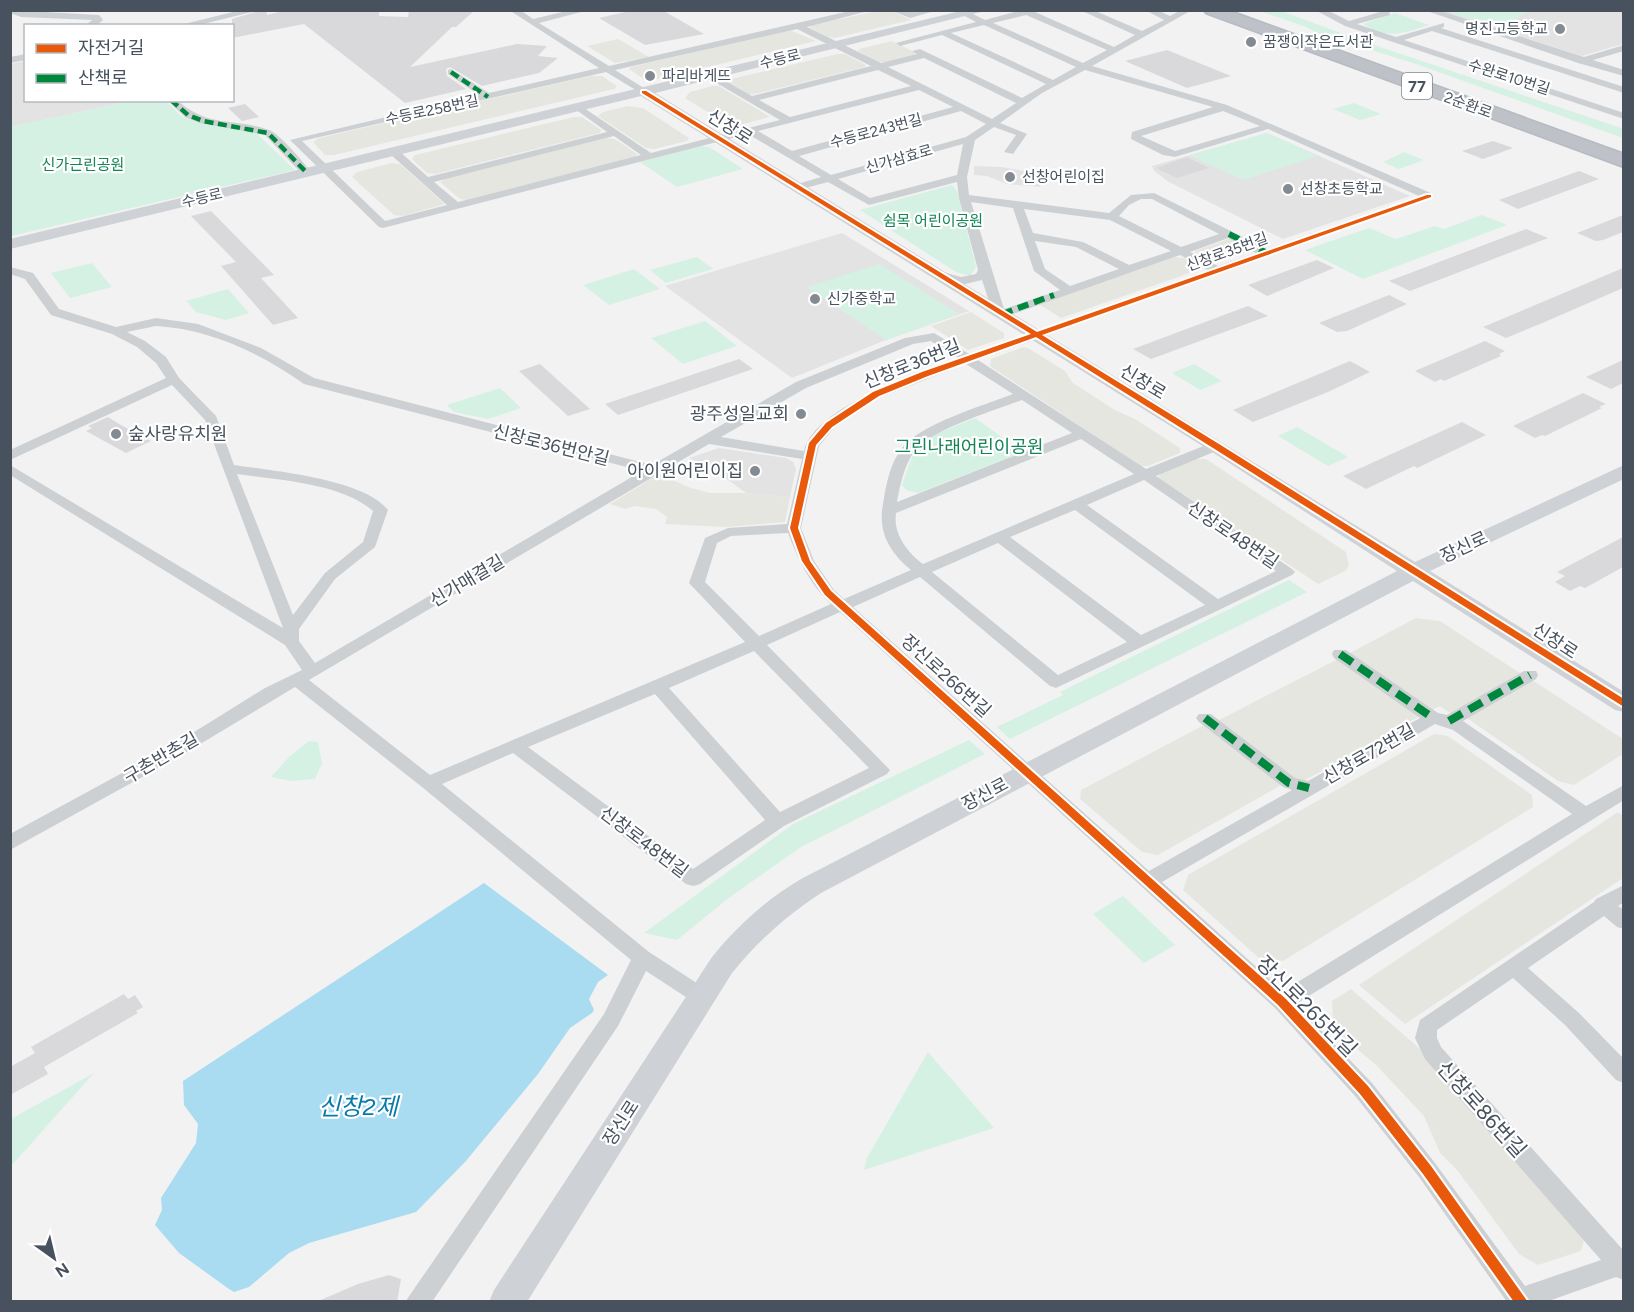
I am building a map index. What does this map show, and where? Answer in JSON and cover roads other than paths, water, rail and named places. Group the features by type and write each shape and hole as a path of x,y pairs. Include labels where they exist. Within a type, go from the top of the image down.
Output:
{"highway":[{"name":"2순환로","path":"1211,10 1623,161"},
{"name":"2순환로","path":"1231,10 1623,151"},
{"path":"1326,53 1383,77 1623,166"},
{"path":"1355,55 1401,67 1623,146"}],"main road":[{"name":"수등로","path":"10,244 838,46 962,13 984,17"},
{"name":"신창로","path":"644,92 1415,570 1623,704"},
{"name":"장신로","path":"507,1302 702,997 748,933 779,905 811,886 1341,611 1415,570 1623,471"}],"street":[{"path":"11,10 21,14 99,18 92,24"},
{"path":"190,24 256,10"},
{"path":"513,10 644,92"},
{"path":"531,22 585,10"},
{"name":"수등로258번길","path":"324,169 295,140 868,10"},
{"path":"894,10 910,15 934,10"},
{"path":"1084,10 1143,35"},
{"path":"1149,10 1170,19"},
{"name":"신가삼효로","path":"798,187 970,139 1052,83 1188,10"},
{"name":"수완로10번길","path":"1319,10 1348,24 1623,116"},
{"path":"1348,24 1387,13 1382,10"},
{"path":"1428,10 1623,73"},
{"path":"1022,102 900,43 944,33 984,17 1031,11 1114,50"},
{"path":"984,17 1084,67"},
{"path":"1395,40 1456,20"},
{"path":"799,27 838,46"},
{"name":"수완로10번길","path":"1432,28 1623,90"},
{"path":"944,33 1052,83"},
{"name":"수등로243번길","path":"838,46 994,124 1022,134 1009,152"},
{"path":"1523,82 1623,48"},
{"path":"1607,53 1623,58"},
{"path":"750,99 926,55"},
{"name":"신창로35번길","path":"1036,336 1429,196 1224,107 1084,67"},
{"path":"451,72 488,98"},
{"path":"711,76 787,120"},
{"name":"수등로243번길","path":"718,138 919,87"},
{"path":"173,102 188,115 203,121 268,133 307,173"},
{"path":"578,107 649,156"},
{"path":"1224,107 1136,134 1135,137 1167,153 1175,154 1269,126"},
{"name":"수등로243번길","path":"790,154 962,108"},
{"path":"749,130 828,178"},
{"path":"428,180 614,133"},
{"name":"신창로","path":"324,169 383,225 718,138"},
{"path":"970,139 962,177 964,198 984,270 1000,314 1229,234"},
{"path":"394,152 455,206"},
{"name":"신가삼효로","path":"828,178 864,201 875,202 962,177"},
{"name":"신창로35번길","path":"1112,217 1123,202 1144,194 1154,196 1268,254"},
{"path":"964,198 1112,217 1218,271"},
{"path":"1017,204 1040,271 1068,290"},
{"path":"1027,236 1079,244 1128,269"},
{"path":"10,270 28,276 55,312 116,331 141,344 161,360 174,380 211,419 304,676 428,783 642,958 702,997"},
{"path":"939,275 968,280 981,277 984,270"},
{"name":"신창로36번안길","path":"116,331 143,322 167,322 188,326 243,343 297,372 309,381 654,470"},
{"name":"신창로36번길","path":"794,528 812,445 829,425 876,394 968,358 1036,336"},
{"path":"654,470 801,385 918,338 934,337 968,358"},
{"name":"신창로36번길","path":"968,358 1082,434"},
{"path":"10,456 150,389 174,380"},
{"name":"신창로48번길","path":"1023,395 939,427 908,449 893,483 886,523 901,554 1056,682 1287,572 1082,434"},
{"path":"887,511 1082,434"},
{"path":"706,440 810,456"},
{"path":"428,783 842,606 1075,503 1216,446"},
{"path":"228,468 345,489 377,504 381,510 370,544 330,576 291,635"},
{"path":"10,469 242,609 291,635"},
{"name":"신가매결길","path":"304,676 654,470"},
{"path":"1075,503 1216,605"},
{"path":"794,528 806,561 815,577 842,606"},
{"name":"신창로48번길","path":"514,745 693,879 777,821 880,770 697,583 710,541 728,532 794,528"},
{"path":"999,536 1140,643"},
{"name":"장신로266번길","path":"842,606 1028,772"},
{"path":"1340,654 1586,815"},
{"name":"신창로72번길","path":"1148,881 1309,788 1530,675"},
{"name":"구촌반촌길","path":"10,843 304,676"},
{"path":"657,686 777,821"},
{"path":"1205,718 1290,783 1309,788"},
{"name":"장신로265번길","path":"1028,772 1282,1002 1364,1090 1427,1170 1521,1300"},
{"path":"1282,1002 1623,791"},
{"name":"신창로86번길","path":"1521,1300 1622,1266 1433,1053 1426,1039 1428,1026 1623,892"},
{"path":"1603,904 1623,922"},
{"path":"417,1302 610,1020 642,958"},
{"path":"1515,967 1572,1020 1623,1074"}],"water":[{"name":"신창2제","path":"484,883 608,975 598,982 589,999 594,1010 592,1013 570,1028 538,1074 465,1162 416,1212 309,1243 289,1253 249,1287 234,1292 179,1253 155,1225 162,1210 161,1198 196,1143 198,1124 184,1105 183,1081"}],"place":[{"name":"명진고등학교","path":"1560,29"},
{"name":"꿈쟁이작은도서관","path":"1251,42"},
{"name":"파리바게뜨","path":"650,76"},
{"name":"선창어린이집","path":"1010,177"},
{"name":"선창초등학교","path":"1288,189"},
{"name":"신가중학교","path":"815,299"},
{"name":"광주성일교회","path":"801,414"},
{"name":"숲사랑유치원","path":"116,434"},
{"name":"아이원어린이집","path":"755,471"}],"park label":[{"name":"신가근린공원","path":"83,165"},
{"name":"쉼목 어린이공원","path":"933,221"},
{"name":"그린나래어린이공원","path":"969,447"}]}
